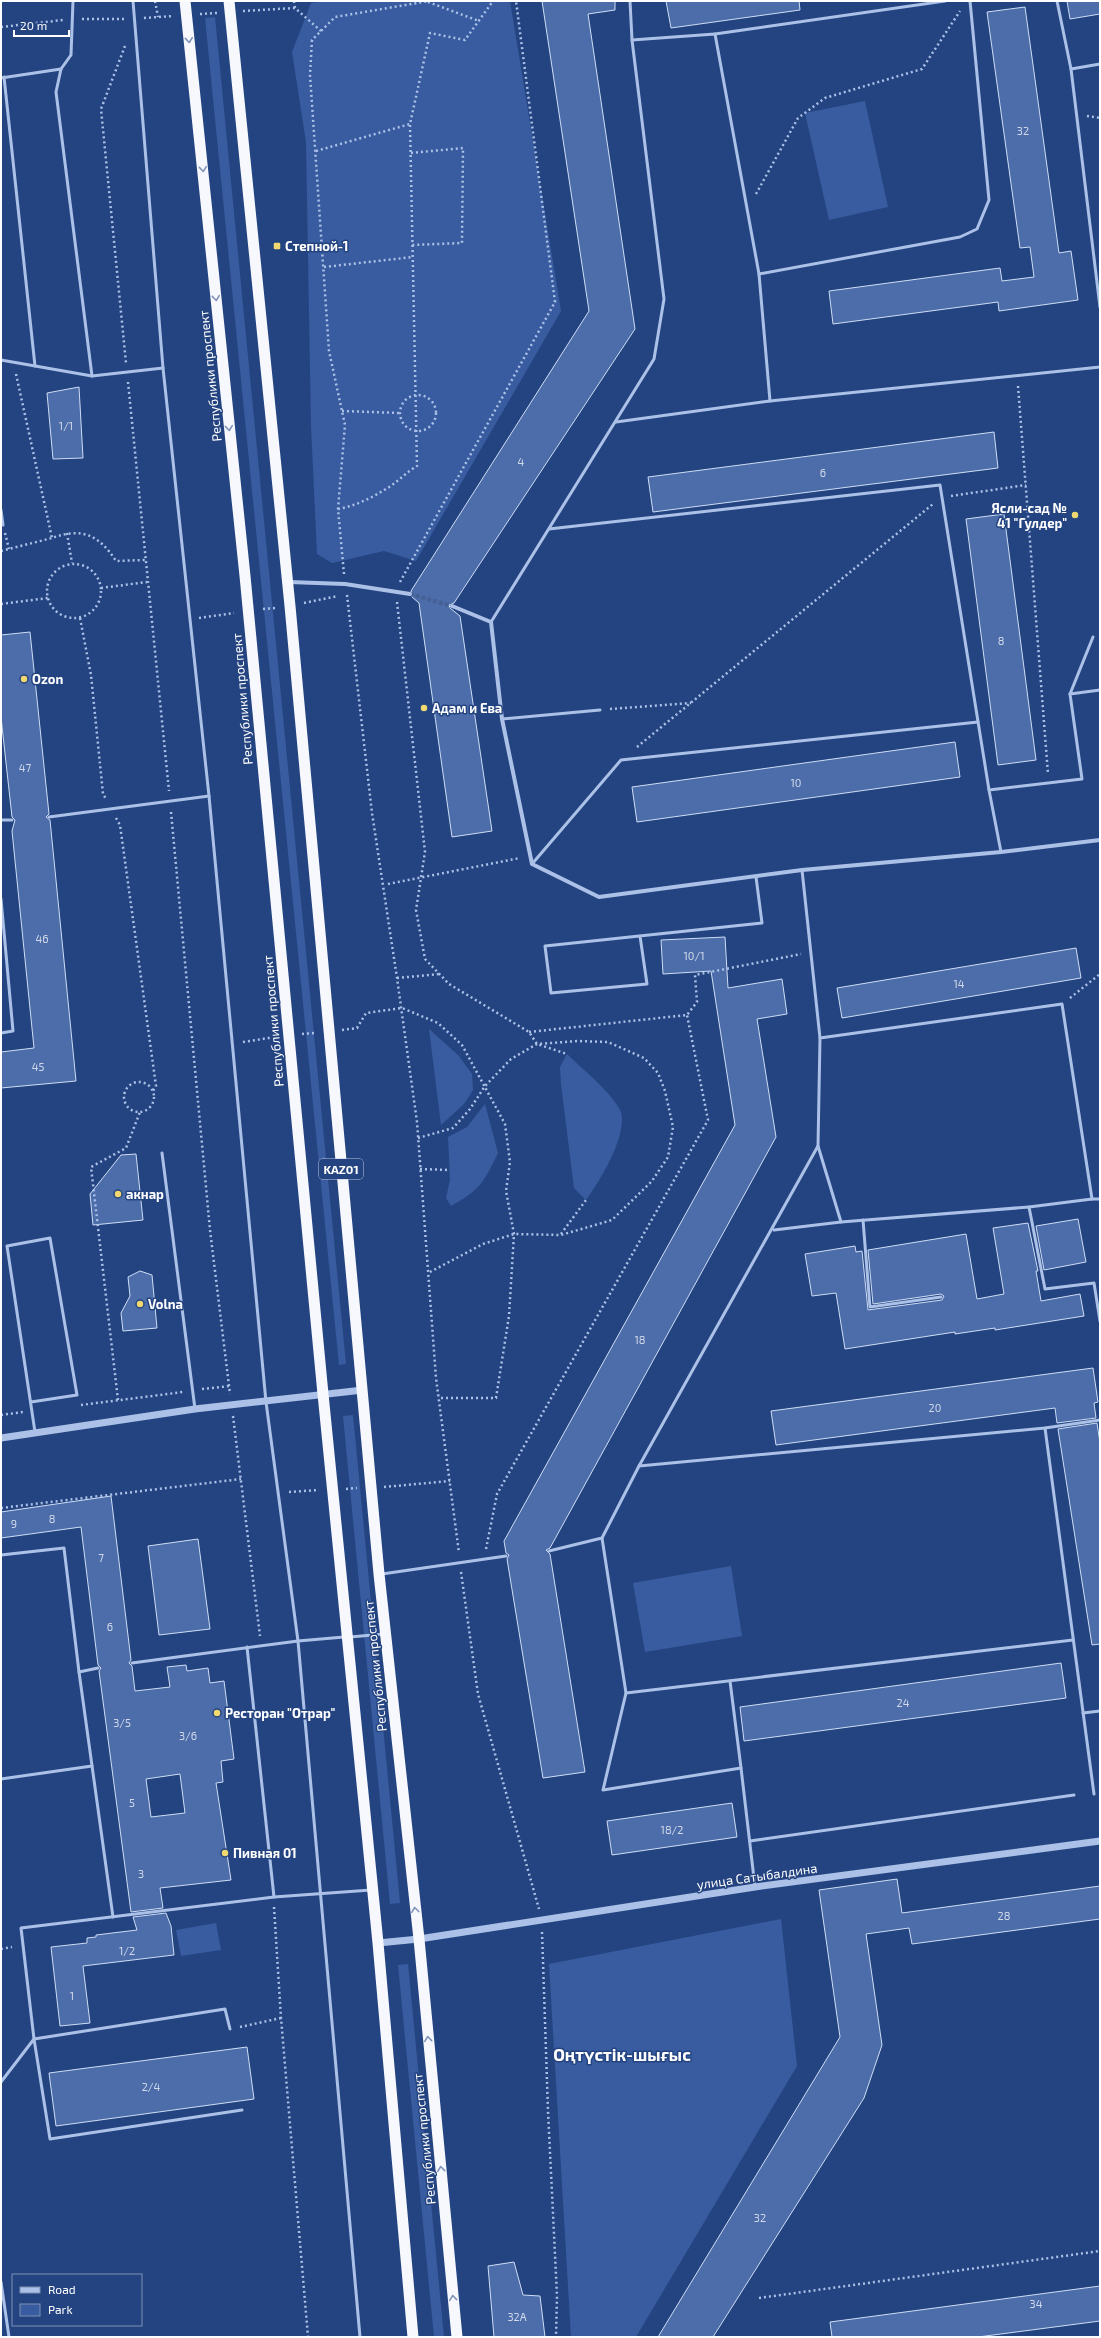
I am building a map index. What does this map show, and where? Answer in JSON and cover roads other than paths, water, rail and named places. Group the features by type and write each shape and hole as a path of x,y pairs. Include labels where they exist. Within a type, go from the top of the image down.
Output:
{"highway":[{"name":"Республики проспект","path":"185,1 248,611 323,1394 378,1943 413,2337"},
{"name":"Республики проспект","path":"229,1 288,582 379,1574 419,1939 457,2337"}],"street":[{"path":"288,582 345,584 410,594"},
{"path":"452,606 491,622 502,719 532,864 599,897 802,870 1001,852 1100,840"},
{"path":"1,1438 196,1409 363,1390"},
{"name":"улица Сатыбалдина","path":"419,1939 755,1887 1100,1841"},
{"path":"378,1943 419,1939"}],"lane":[{"path":"73,1 71,56 61,69 56,92 92,376"},
{"path":"133,1 163,368 209,796 266,1402 298,1641 360,2337"},
{"path":"491,622 654,359 664,299 632,40 630,1"},
{"path":"632,40 715,34 945,1"},
{"path":"759,274 960,237 977,229 988,200 970,1"},
{"path":"1057,1 1071,69 1098,278 1100,307"},
{"path":"715,34 746,211 759,274 770,401"},
{"path":"1071,69 1100,64"},
{"path":"34,366 2,77 61,69"},
{"path":"1,360 92,376 163,368"},
{"path":"616,422 770,401 1100,367"},
{"path":"549,529 940,485 989,790 1001,852"},
{"path":"1,510 3,525"},
{"path":"989,790 1082,779 1070,694 1093,636"},
{"path":"1070,694 1100,690"},
{"path":"502,719 600,710"},
{"path":"532,864 621,760 978,722"},
{"path":"49,817 209,796"},
{"path":"1,820 12,820"},
{"path":"802,870 820,1038 818,1146 841,1222"},
{"path":"640,936 647,984 551,992 545,946 762,923 756,877"},
{"path":"1,899 13,1031 1,1033"},
{"path":"820,1038 1062,1004 1092,1199"},
{"path":"741,1768 603,1790 626,1693 602,1538 639,1466 773,1230 818,1146"},
{"path":"162,1153 196,1409"},
{"path":"773,1230 841,1222 1029,1207 1100,1199"},
{"path":"1029,1207 1045,1289 1094,1283 1100,1321"},
{"path":"863,1220 870,1307 941,1297"},
{"path":"31,1402 77,1395 50,1238 7,1246 35,1433"},
{"path":"639,1466 1045,1428 1100,1420"},
{"path":"1045,1428 1094,1794"},
{"path":"549,1552 602,1538"},
{"path":"1,1555 64,1548 79,1672 113,1917"},
{"path":"379,1574 506,1556"},
{"path":"132,1663 261,1645 385,1634"},
{"path":"626,1693 1073,1640"},
{"path":"247,1647 274,1897"},
{"path":"79,1672 98,1668"},
{"path":"730,1681 755,1887"},
{"path":"1083,1713 1100,1710"},
{"path":"1,1779 92,1766"},
{"path":"750,1841 1074,1795"},
{"path":"242,2110 50,2139 34,2039 21,1928 274,1897 372,1890"},
{"path":"1,2082 34,2039 226,2009 230,2029"},
{"path":"1,2282 9,2337"}],"tunnel":[{"path":"410,594 452,606"}],"place":[{"name":"Степной-1","path":"277,246"},
{"name":"Ясли-сад № 41 \"Гулдер\"","path":"1075,515"},
{"name":"Ozon","path":"24,679"},
{"name":"Адам и Ева","path":"424,708"},
{"name":"акнар","path":"118,1194"},
{"name":"Volna","path":"140,1304"},
{"name":"Ресторан \"Отрар\"","path":"217,1713"},
{"name":"Пивная 01","path":"225,1853"}],"district":[{"name":"Оңтүстік-шығыс","path":"622,2054"}]}
